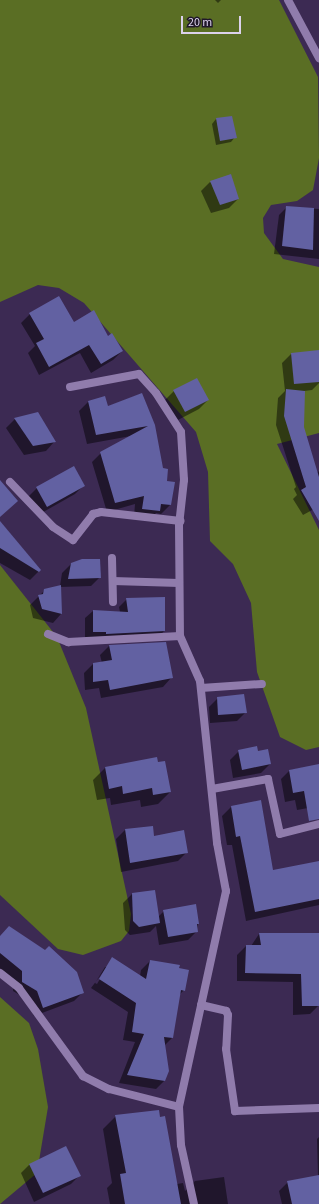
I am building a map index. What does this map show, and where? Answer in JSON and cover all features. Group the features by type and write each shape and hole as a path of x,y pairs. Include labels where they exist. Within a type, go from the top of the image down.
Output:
{"street":[{"path":"288,0 319,58"},
{"path":"70,387 139,374 156,393 181,432 184,480 180,521 180,636 201,688 217,843 226,891 179,1107 181,1145 194,1204"},
{"path":"10,482 54,527 73,540 93,514 101,512 180,521"},
{"path":"112,558 113,602"},
{"path":"113,581 179,583"},
{"path":"48,634 68,642 180,636"},
{"path":"201,688 262,684"},
{"path":"212,789 268,779 280,834 319,824"},
{"path":"0,973 19,988 82,1076 109,1089 179,1107"},
{"path":"201,1005 226,1011 228,1015 226,1049 235,1111 319,1108"}],"green space":[{"path":"0,0 279,0 318,77 319,158 313,190 297,201 271,205 263,218 264,233 283,259 319,267 319,433 277,444 319,530 319,747 306,750 280,737 257,672 251,603 233,564 210,541 208,472 196,432 84,303 59,288 38,285 0,302"},
{"path":"0,565 57,637 86,708 131,914 129,931 121,941 83,955 58,949 0,895"},
{"path":"0,997 29,1023 38,1049 48,1107 37,1173 0,1204"}],"building":[{"path":"232,116 237,138 220,141 216,118"},
{"path":"231,174 239,199 220,205 210,181"},
{"path":"286,206 314,208 313,250 282,246"},
{"path":"59,296 74,322 94,310 108,336 112,333 123,351 101,364 89,345 49,367 36,343 44,339 29,313"},
{"path":"319,350 319,382 294,384 291,353"},
{"path":"197,378 209,400 185,412 173,390"},
{"path":"286,389 305,391 304,427 319,477 319,521 301,490 306,487 284,416"},
{"path":"142,393 155,425 163,468 168,469 167,481 175,482 171,505 161,504 160,511 142,509 144,496 115,503 100,452 148,426 96,435 88,401 105,396 108,406"},
{"path":"38,412 56,442 33,446 14,418"},
{"path":"74,466 85,486 47,507 36,487"},
{"path":"0,480 18,501 0,517"},
{"path":"0,521 41,570 39,572 0,548"},
{"path":"82,559 100,559 101,578 68,579 71,563"},
{"path":"61,585 62,614 42,609 38,595 43,594 44,589"},
{"path":"165,597 165,631 106,634 106,632 93,632 93,610 128,612 126,598"},
{"path":"166,642 173,678 110,690 108,680 93,682 93,663 112,660 109,645"},
{"path":"244,694 247,713 218,715 217,697"},
{"path":"257,746 258,751 268,749 271,764 242,770 238,750"},
{"path":"157,757 158,762 165,761 171,792 153,795 152,788 123,794 122,786 109,789 105,767"},
{"path":"319,764 319,819 309,821 304,791 293,793 289,770"},
{"path":"261,800 273,870 319,861 319,899 255,912 240,836 236,837 231,806"},
{"path":"153,826 154,836 184,830 188,853 130,863 125,829"},
{"path":"155,890 160,923 139,927 133,921 132,893"},
{"path":"196,904 199,924 197,924 198,932 168,937 163,910"},
{"path":"9,926 45,950 49,946 77,972 84,993 43,1008 37,991 22,982 22,971 0,953 0,936"},
{"path":"259,933 319,933 319,1006 302,1006 301,974 245,973 246,945 261,945"},
{"path":"112,957 146,979 150,960 180,965 179,968 189,970 185,991 181,990 173,1038 164,1037 169,1071 165,1081 127,1075 144,1034 132,1032 136,1003 99,979"},
{"path":"159,1110 160,1117 165,1116 181,1204 125,1204 120,1174 126,1173 115,1115"},
{"path":"66,1146 81,1176 43,1193 29,1164"},
{"path":"319,1175 319,1204 292,1204 287,1181"}]}
